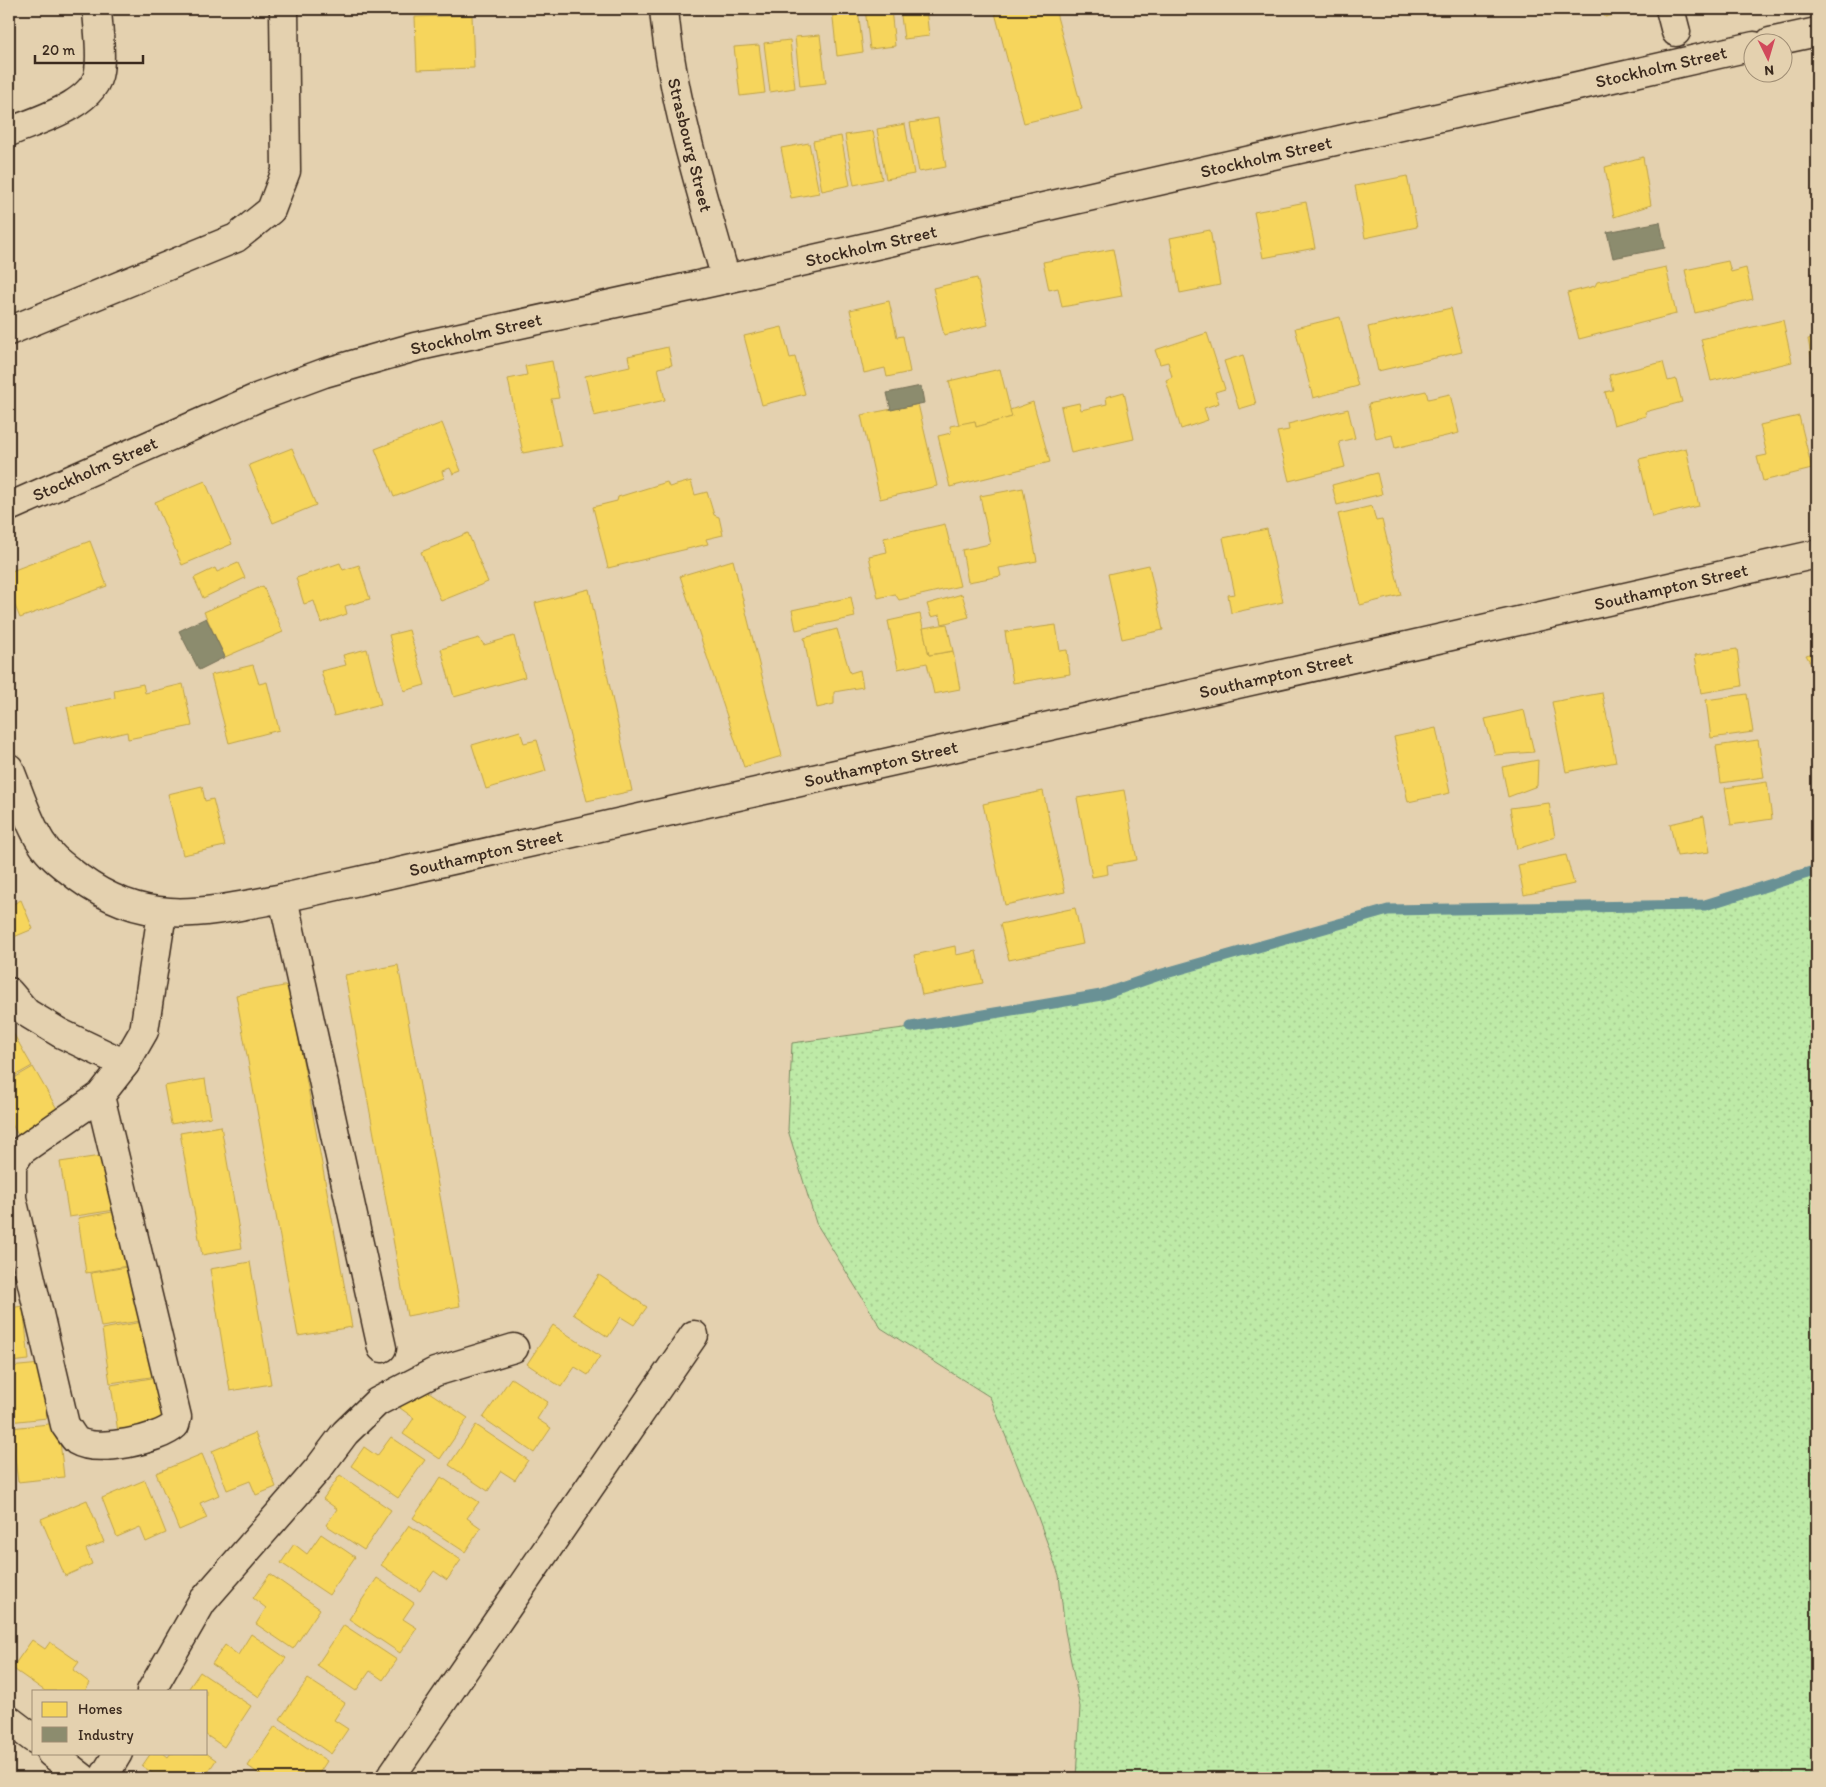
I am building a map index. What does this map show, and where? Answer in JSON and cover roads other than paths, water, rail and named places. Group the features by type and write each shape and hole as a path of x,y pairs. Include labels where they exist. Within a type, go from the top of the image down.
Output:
{"street":[{"path":"9,132 76,103 92,89 99,72 97,9"},
{"path":"9,331 236,238 271,210 286,171 284,9"},
{"name":"Strasbourg Street","path":"664,9 668,51 683,124 726,279"},
{"path":"1794,37 1817,32"},
{"name":"Stockholm Street","path":"9,507 260,397 324,373 415,347 726,279 1744,48"},
{"name":"Southampton Street","path":"9,768 33,827 50,854 84,882 114,901 162,913 212,911 283,898 1817,554"},
{"path":"283,898 382,1348"},
{"path":"100,1096 177,1417 175,1426 161,1435 130,1442 95,1446 77,1441 65,1426 12,1198 10,1165 21,1151 100,1096 125,1064 144,1031 162,913"},
{"path":"9,992 27,1013 60,1033 125,1064"},
{"path":"390,1778 694,1334"},
{"path":"152,1690 202,1602 318,1469 345,1433 377,1402 435,1372 514,1348"},
{"path":"9,1720 32,1737"},
{"path":"52,1754 83,1778"},
{"path":"103,1778 117,1754"}],"waterway":[{"path":"911,1027 1101,995 1159,975 1388,910 1705,905 1817,870"}]}
